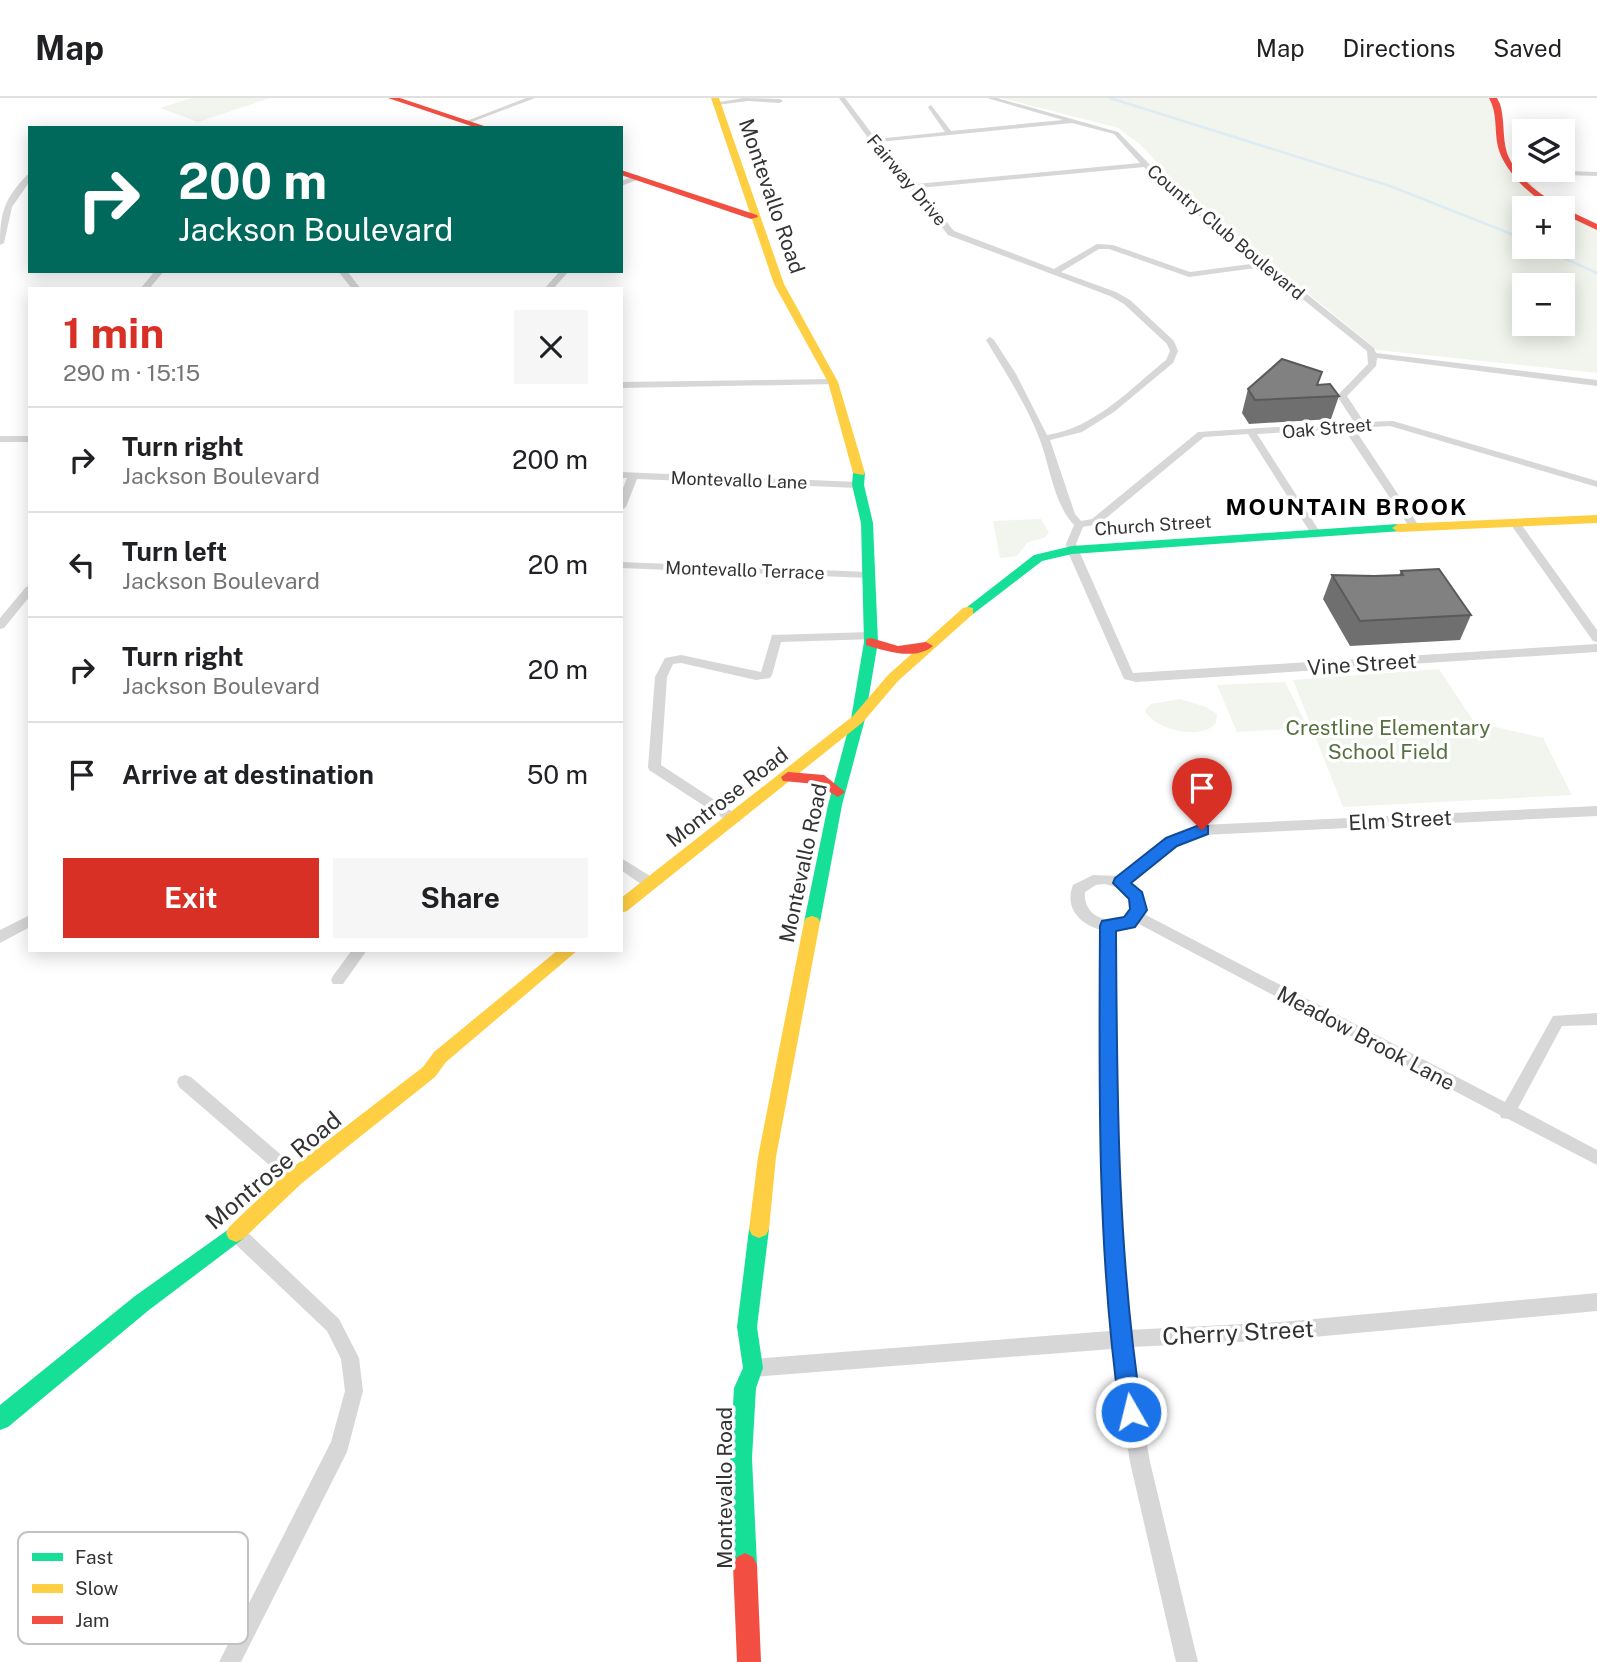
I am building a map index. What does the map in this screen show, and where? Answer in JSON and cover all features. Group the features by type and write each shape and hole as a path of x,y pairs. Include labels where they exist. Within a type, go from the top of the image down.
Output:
{"main road":[{"path":"392,98 480,126"},
{"path":"1493,98 1503,121 1503,152 1512,165"},
{"name":"Montevallo Road","path":"716,100 779,284 833,382 860,476 858,485 867,523 871,639 858,719 838,792 767,1157 747,1328 753,1368 745,1388 741,1458 749,1662"},
{"path":"629,174 754,217"},
{"path":"1525,182 1544,196"},
{"path":"1575,216 1597,227"},
{"name":"Church Street","path":"858,719 893,678 931,644 991,591 1038,558 1072,550 1315,532 1597,519"},
{"path":"871,639 885,648 910,652 931,644"},
{"name":"Montrose Road","path":"623,905 858,719"},
{"path":"788,777 819,779 838,792"},
{"name":"Montrose Road","path":"0,1419 142,1303 236,1233 295,1177 429,1072 440,1056 561,953"}],"street":[{"path":"467,122 532,98"},
{"path":"751,101 760,98"},
{"name":"Fairway Drive","path":"842,98 873,141 914,186 951,233 1058,271 1077,283 1127,302 1160,331 1174,351 1170,361 1082,430 1061,437 1044,438"},
{"name":"Country Club Boulevard","path":"990,98 1116,133 1162,183 1372,355"},
{"path":"716,100 780,102"},
{"path":"931,107 949,133"},
{"path":"873,141 1077,120"},
{"path":"914,186 1145,165"},
{"path":"1575,173 1597,174"},
{"path":"0,243 3,213 9,199 28,179"},
{"path":"1058,271 1097,246 1110,247 1189,275 1262,265"},
{"path":"146,287 158,273"},
{"path":"344,273 355,287"},
{"path":"550,287 563,273"},
{"path":"990,340 1044,438 1070,515 1079,525 1071,544 1072,550"},
{"path":"1361,425 1342,396 1373,364 1372,355 1597,383"},
{"path":"623,385 833,382"},
{"name":"Oak Street","path":"1079,525 1095,522 1201,434 1391,423 1517,463 1597,484"},
{"path":"1348,427 1414,526"},
{"path":"1252,433 1315,532"},
{"path":"0,439 28,439"},
{"path":"623,496 627,475"},
{"name":"Montevallo Lane","path":"627,475 858,485"},
{"path":"1514,523 1597,638"},
{"name":"Vine Street","path":"1072,550 1128,676 1136,678 1597,648"},
{"name":"Montevallo Terrace","path":"623,565 869,575"},
{"path":"0,625 28,591"},
{"path":"733,819 654,767 661,677 669,661 681,659 756,676 766,675 776,638 871,639"},
{"name":"Elm Street","path":"1121,883 1171,842 1202,830 1597,811"},
{"path":"623,864 650,883"},
{"path":"1093,880 1121,883 1136,896 1139,910 1136,916 1120,925 1108,926 1088,919 1081,912 1076,897 1078,889 1093,880"},
{"name":"Meadow Brook Lane","path":"1136,916 1597,1158"},
{"path":"0,937 28,921"},
{"path":"1108,926 1108,1122 1120,1339 1134,1436 1187,1662"},
{"path":"338,980 359,952"},
{"path":"1507,1113 1558,1020 1597,1019"},
{"path":"185,1082 295,1177"},
{"path":"236,1233 333,1325 350,1358 354,1391 340,1445 248,1626"},
{"name":"Cherry Street","path":"753,1368 1120,1339 1281,1331 1597,1302"},
{"path":"230,1662 239,1644"}],"green space":[{"path":"191,98 270,98 198,122 160,108"},
{"path":"1002,98 1490,98 1496,107 1499,151 1512,164 1512,182 1529,182 1543,196 1512,196 1512,259 1575,259 1575,219 1597,230 1597,373 1377,350 1180,188 1141,145 1118,128"},
{"path":"1041,519 1049,533 1044,538 1028,542 1017,556 1000,558 993,521"},
{"name":"Crestline Elementary School Field","path":"1439,669 1474,722 1543,738 1572,795 1343,807 1293,680"},
{"path":"1285,682 1308,728 1237,732 1217,685"},
{"path":"1180,699 1206,707 1217,714 1216,723 1200,731 1178,731 1158,723 1145,710 1151,704"}],"building":[{"path":"1282,359 1322,372 1317,385 1330,384 1339,396 1255,400 1248,389"},
{"path":"1439,569 1471,615 1360,621 1332,575 1403,575 1401,571"}],"waterway":[{"path":"1110,98 1390,186 1512,234"},
{"path":"1566,259 1597,273"}],"traffic: fast":[{"path":"812,922 835,805 858,719 871,642 867,523 858,485 859,473"},
{"path":"968,611 1038,558 1072,550 1398,528"},
{"path":"745,1565 741,1458 745,1388 753,1368 747,1327 759,1229"},
{"path":"0,1419 142,1303 236,1233"}],"traffic: slow":[{"path":"715,98 779,284 833,382 859,473"},
{"path":"1398,528 1597,519"},
{"path":"623,905 858,719 893,678 968,611"},
{"path":"759,1229 767,1157 812,922"},
{"path":"236,1233 295,1177 429,1072 440,1057 568,952"}],"traffic: jam":[{"path":"392,98 480,126"},
{"path":"1493,98 1499,115 1504,155 1515,174 1542,196"},
{"path":"623,173 754,217"},
{"path":"1575,217 1597,227"},
{"path":"871,642 898,650 926,646"},
{"path":"788,777 819,779 838,792"},
{"path":"745,1565 749,1662"}],"district":[{"name":"MOUNTAIN BROOK","path":"1347,506"}],"route":[{"path":"1131,1412 1120,1339 1108,1122 1108,926 1129,922 1139,910 1136,896 1121,883 1171,842 1202,830"}]}
